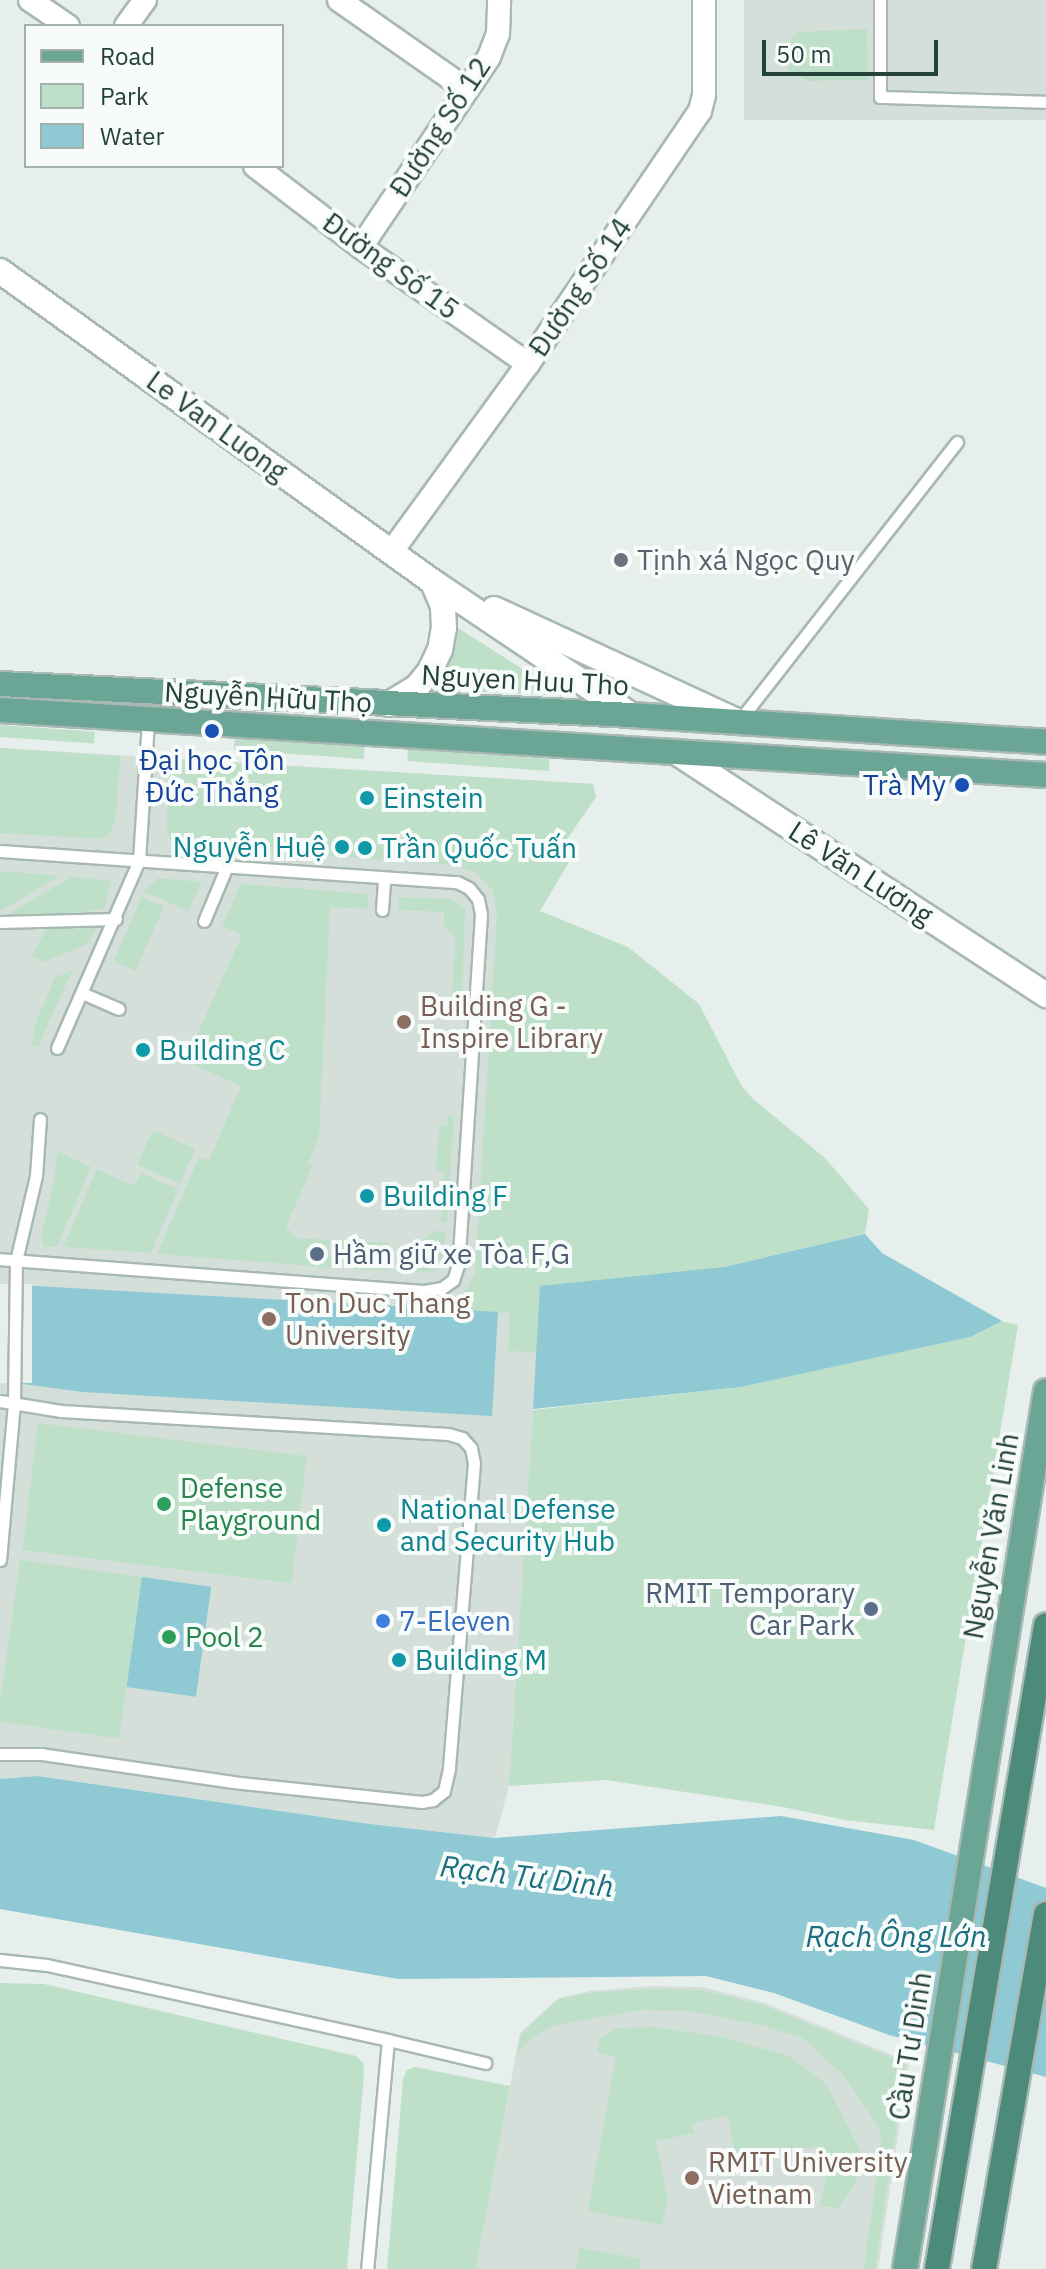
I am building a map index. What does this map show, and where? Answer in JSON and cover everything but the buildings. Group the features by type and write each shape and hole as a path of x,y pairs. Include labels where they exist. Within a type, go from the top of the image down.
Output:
{"highway":[{"path":"937,2269 1046,1625"},
{"path":"984,2269 1046,1914"}],"main road":[{"name":"Nguyen Huu Tho","path":"0,684 631,715 1046,742"},
{"name":"Nguyễn Hữu Thọ","path":"0,710 676,752"},
{"path":"676,752 1046,775"},
{"name":"Nguyễn Văn Linh","path":"996,1690 1046,1391"},
{"name":"Cầu Tư Dinh","path":"905,2269 996,1690"}],"street":[{"path":"30,0 65,24"},
{"path":"127,24 145,0"},
{"path":"339,0 466,89"},
{"name":"Đường Số 12","path":"361,247 489,57 498,34 499,0"},
{"name":"Đường Số 14","path":"392,551 528,364 700,111 704,95 704,0"},
{"name":"Đường Số 15","path":"258,168 361,247 528,364"},
{"name":"Le Van Luong","path":"0,271 433,582 631,715"},
{"path":"389,704 417,687 430,671 440,650 444,628 443,606 433,582"},
{"name":"Le Van Luong","path":"433,582 739,722"},
{"name":"Lê Văn Lương","path":"676,752 1046,995"}],"lane":[{"path":"880,0 880,97 1046,102"},
{"path":"739,722 957,442"},
{"path":"57,1048 116,919 139,860 148,720"},
{"path":"0,851 457,882 469,888 478,899 481,914 458,1265 453,1280 442,1288 424,1291 0,1259"},
{"path":"204,921 227,866"},
{"path":"382,910 384,878"},
{"path":"0,922 116,919"},
{"path":"82,993 119,1009"},
{"path":"0,1560 14,1403 16,1261 36,1176 40,1119"},
{"path":"0,1401 61,1411 448,1434 462,1438 471,1448 474,1463 449,1769 444,1791 433,1800 422,1802 233,1782 42,1754 0,1754"},
{"path":"0,1960 47,1965 485,2063"},
{"path":"367,2269 388,2040"}],"shaded area":[{"path":"744,0 1046,0 1046,120 744,120"},
{"name":"Ton Duc Thang University","path":"0,748 593,784 596,797 565,842 576,850 540,911 537,1352 509,1786 495,1838 370,1824 37,1776 0,1779"},
{"name":"RMIT University Vietnam","path":"650,1986 703,1987 765,2003 909,2062 878,2269 476,2269 520,2033 558,1998 590,1991"}],"green space":[{"path":"867,29 868,80 809,81 789,71 787,46 797,32"},
{"path":"458,628 565,696 430,689"},
{"path":"0,725 95,732 94,744 0,737"},
{"path":"235,737 365,746 364,759 234,750"},
{"path":"0,748 120,756 116,817 109,835 101,839 0,833"},
{"path":"408,749 550,759 549,771 407,761"},
{"path":"171,759 593,784 596,797 565,842 576,850 540,911 628,947 699,1004 741,1085 753,1099 825,1158 869,1209 865,1234 724,1267 537,1352 508,1351 510,1313 425,1309 452,1304 464,1293 475,1274 497,914 493,891 476,873 454,865 172,844 166,831"},
{"path":"0,871 60,876 0,911"},
{"path":"72,877 111,881 104,909 62,915 6,915"},
{"path":"158,878 202,882 189,911 144,892"},
{"path":"241,884 368,894 368,909 330,907 319,1137 308,1163 313,1164 286,1227 298,1238 330,1240 329,1254 339,1268 157,1254 199,1157 209,1160 241,1086 185,1061 242,935 222,926"},
{"path":"142,897 164,907 135,971 114,961"},
{"path":"399,897 452,899 465,909 462,1000 452,1000 455,937 444,926 444,912 398,910"},
{"path":"96,928 88,944 44,962 32,956 46,929"},
{"path":"72,971 38,1047 31,1047 36,1022 55,977"},
{"path":"448,1116 454,1117 447,1222 441,1222 444,1171 436,1170 439,1126 447,1126"},
{"path":"153,1130 195,1149 180,1183 138,1165"},
{"path":"57,1151 91,1167 57,1247 44,1246 41,1238 54,1181"},
{"path":"97,1169 134,1186 141,1173 178,1189 151,1253 63,1247"},
{"path":"433,1231 446,1232 441,1262 433,1271 412,1272 413,1244 419,1244"},
{"path":"341,1240 389,1243 387,1271 353,1269 340,1251"},
{"path":"1002,1321 1018,1325 934,1830 845,1820 783,1807 606,1780 509,1786 533,1410 741,1387 970,1337"},
{"name":"Defense Playground","path":"38,1423 307,1456 291,1583 22,1550"},
{"path":"20,1560 142,1577 119,1739 0,1722"},
{"path":"0,1983 44,1984 356,2056 363,2063 364,2074 347,2269 0,2269"},
{"path":"650,1989 703,1990 763,2005 906,2064 875,2269 864,2269 881,2141 879,2127 843,2075 804,2039 761,2025 688,2011 642,2010 555,2025 530,2039 517,2055 521,2034 559,1999 590,1993"},
{"path":"655,2027 722,2037 789,2056 826,2084 860,2150 856,2182 839,2208 820,2206 827,2171 812,2173 817,2146 736,2160 728,2116 692,2123 694,2133 656,2141 668,2199 662,2225 588,2211 616,2057 597,2052 599,2040 616,2028"},
{"path":"415,2067 510,2086 476,2269 387,2269 403,2079 407,2070"},
{"path":"580,2248 641,2259 639,2269 576,2269"}],"water":[{"path":"865,1234 882,1253 1002,1321 970,1337 741,1387 533,1409 540,1286 724,1267"},
{"path":"0,1284 498,1312 492,1416 83,1392 0,1381"},
{"name":"Pool 2","path":"142,1577 211,1587 196,1697 127,1687"},
{"name":"Rạch Ông Lớn","path":"37,1776 370,1824 495,1838 781,1816 914,1840 1046,1888 1046,2077 889,2035 774,1993 706,1976 398,1979 0,1909 0,1779"}],"pier":[{"path":"0,1284 32,1284 32,1383 0,1383"}],"place":[{"name":"Tịnh xá Ngọc Quy","path":"621,560"},
{"name":"Đại học Tôn Đức Thắng","path":"212,731"},
{"name":"Trà My","path":"962,785"},
{"name":"Einstein","path":"367,798"},
{"name":"Nguyễn Huệ","path":"342,847"},
{"name":"Trần Quốc Tuấn","path":"365,848"},
{"name":"Building G - Inspire Library","path":"404,1022"},
{"name":"Building C","path":"143,1050"},
{"name":"Building F","path":"367,1196"},
{"name":"Hầm giữ xe Tòa F,G","path":"317,1254"},
{"name":"Ton Duc Thang University","path":"269,1319"},
{"name":"Defense Playground","path":"164,1504"},
{"name":"National Defense and Security Hub","path":"384,1525"},
{"name":"RMIT Temporary Car Park","path":"871,1609"},
{"name":"7-Eleven","path":"383,1621"},
{"name":"Pool 2","path":"169,1637"},
{"name":"Building M","path":"399,1660"},
{"name":"RMIT University Vietnam","path":"692,2178"}],"water label":[{"name":"Rạch Tư Dinh","path":"527,1876"}]}
